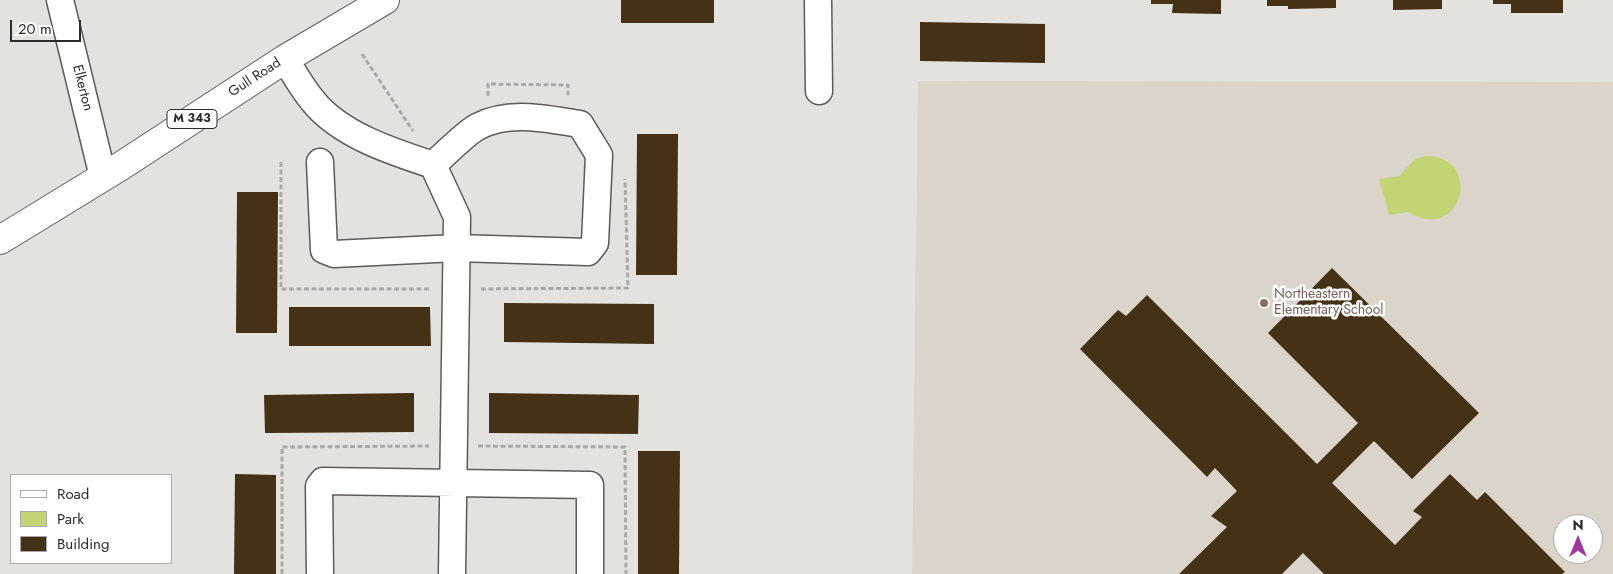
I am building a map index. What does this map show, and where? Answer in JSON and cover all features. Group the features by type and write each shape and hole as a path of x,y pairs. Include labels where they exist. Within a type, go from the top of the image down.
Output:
{"main road":[{"name":"Gull Road","path":"0,240 103,177 285,59 385,0"}],"street":[{"name":"Elkerton","path":"60,0 103,177"},
{"path":"818,0 819,91"},
{"path":"285,59 313,102 335,122 381,148 433,165 457,217 452,574"},
{"path":"320,162 324,250 334,254 456,248 588,252 595,242 599,154 580,124 531,116 499,120 476,127 433,165"},
{"path":"320,574 319,486 324,481 590,485 590,574"}],"path":[{"path":"362,54 417,139"},
{"path":"488,104 488,84 568,85 568,100"},
{"path":"281,162 282,289 628,288 625,173"},
{"path":"282,574 282,447 438,446"}],"shaded area":[{"name":"Northeastern Elementary School","path":"918,81 1613,82 1613,574 912,574"}],"green space":[{"path":"1426,156 1444,160 1455,169 1460,182 1459,196 1453,209 1442,217 1427,219 1408,212 1389,215 1379,179 1399,176 1415,159"}],"building":[{"path":"621,0 714,0 714,23 621,23"},
{"path":"1151,0 1221,0 1221,14 1172,13 1173,4 1151,4"},
{"path":"1267,0 1336,0 1336,8 1288,9 1288,6 1267,6"},
{"path":"1393,0 1442,0 1442,9 1393,10"},
{"path":"1493,0 1563,0 1563,13 1511,13 1511,4 1493,4"},
{"path":"920,22 1045,24 1045,63 920,61"},
{"path":"637,134 678,134 677,275 636,275"},
{"path":"237,192 278,192 277,333 236,333"},
{"path":"1332,268 1479,413 1412,479 1374,441 1332,483 1395,545 1422,517 1413,511 1450,474 1477,500 1485,492 1553,560 1553,564 1557,564 1565,572 1562,574 1324,574 1303,553 1282,574 1179,574 1227,527 1211,516 1237,491 1215,468 1207,477 1080,349 1118,310 1126,316 1147,295 1317,464 1358,423 1268,333"},
{"path":"504,303 654,304 654,344 504,342"},
{"path":"289,307 430,307 431,346 289,346"},
{"path":"414,393 414,432 265,433 264,395"},
{"path":"489,393 639,395 638,434 489,433"},
{"path":"638,451 680,451 679,574 638,574"},
{"path":"235,474 276,475 276,574 234,574"}],"place":[{"name":"Northeastern Elementary School","path":"1264,303"}]}
